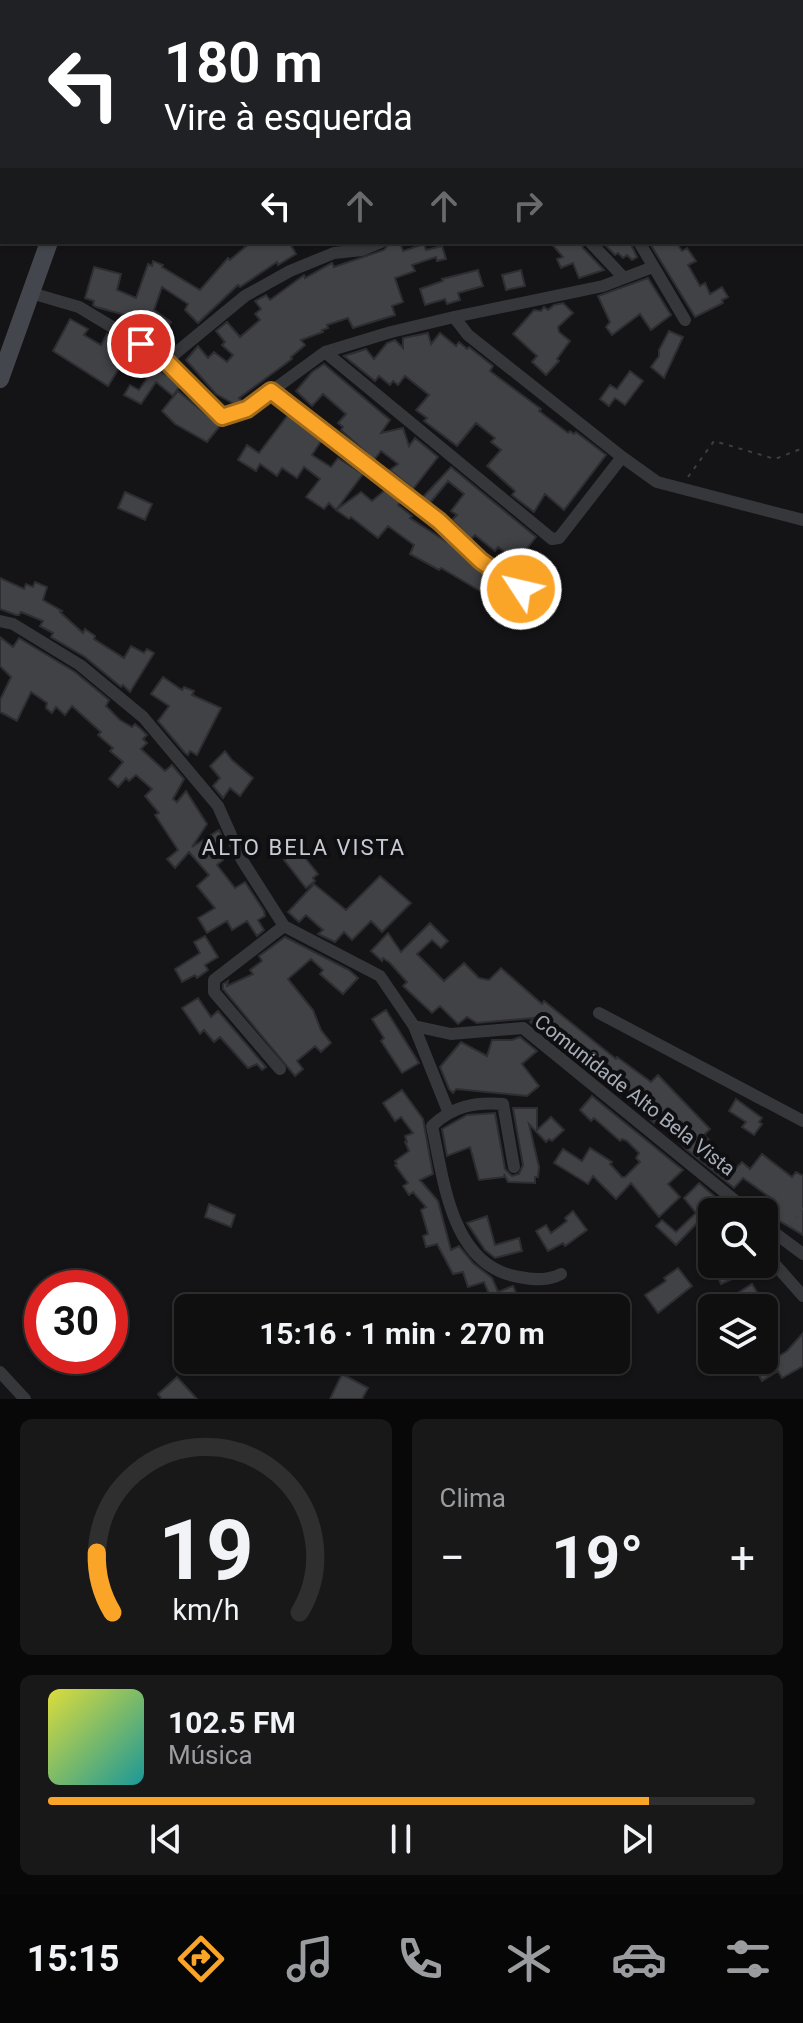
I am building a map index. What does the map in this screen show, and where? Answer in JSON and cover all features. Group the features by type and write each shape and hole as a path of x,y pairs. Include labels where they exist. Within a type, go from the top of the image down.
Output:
{"main road":[{"path":"0,379 48,244"}],"street":[{"path":"166,361 245,296 290,271 334,253 362,250 376,244"},
{"path":"592,244 624,278"},
{"path":"640,244 685,320"},
{"path":"31,293 79,307 166,361 222,417 247,409 325,352 454,317 603,286 653,267"},
{"path":"454,317 468,335 657,482 803,520"},
{"path":"325,352 552,539 559,538 622,457"},
{"path":"271,391 439,521 481,561 521,589"},
{"path":"0,621 13,624 80,665 143,717 218,806 242,860 284,926 380,976 414,1026 448,1111"},
{"path":"280,1069 214,992 214,980 284,926"},
{"path":"599,1013 803,1121"},
{"name":"Comunidade Alto Bela Vista","path":"414,1026 451,1034 523,1028 732,1198"},
{"path":"514,1167 503,1104 485,1102 448,1111 432,1126 448,1204 474,1253 486,1265 509,1275 551,1279 561,1274"},
{"path":"778,1235 803,1254"},
{"path":"778,1268 803,1296"},
{"path":"0,1372 25,1399"}],"path":[{"path":"680,489 714,441 775,459 803,448"},
{"path":"782,1238 803,1208"}],"building":[{"path":"249,244 290,244 296,254 278,265 277,262 240,287 238,285 198,323 185,310 188,304 162,287 154,310 171,322 160,339 141,326 123,319 125,315 96,307 94,301 85,298 94,267 121,274 117,290 136,298 148,264 152,266 153,261 200,290 228,258 230,260"},
{"path":"388,244 401,244 403,251 424,244 426,250 442,246 446,259 437,261 436,257 412,265 415,271 395,278 403,302 392,306 395,315 353,328 348,318 327,325 323,332 301,340 305,345 292,359 239,398 242,401 234,404 216,394 186,360 198,346 208,358 214,352 227,362 233,355 222,345 225,342 216,331 227,322 240,337 260,320 255,314 261,309 255,301 266,295 270,300 304,275 305,278 332,263 334,267 384,250"},
{"path":"552,244 582,244 604,270 579,278 573,263 561,268 557,259 563,257"},
{"path":"604,244 631,244 637,257 632,260 627,255 623,258 618,253 615,255"},
{"path":"650,244 677,244 682,251 687,248 696,261 688,265 700,286 705,283 710,294 722,287 728,297 722,300 723,303 695,317"},
{"path":"478,270 483,286 458,293 460,300 447,304 445,299 425,305 420,289 442,279"},
{"path":"521,270 525,286 506,290 502,275"},
{"path":"648,278 671,315 651,330 640,314 612,335 606,327 610,322 598,296"},
{"path":"563,303 573,313 558,327 559,332 570,341 557,359 559,361 546,375 532,362 537,356 513,334 534,310 541,311 544,307 548,310"},
{"path":"70,319 88,329 84,335 101,345 107,334 122,343 118,346 127,349 108,386 53,351"},
{"path":"669,331 683,337 664,378 651,367"},
{"path":"428,333 431,344 440,333 456,346 459,342 467,349 469,347 493,366 490,371 541,409 539,411 568,433 576,432 606,455 564,510 545,494 534,512 512,495 515,491 487,466 501,450 491,442 495,438 476,423 457,446 424,421 427,418 416,410 429,395 405,376 398,385 393,381 390,385 379,376 375,381 344,356 366,349 374,359 387,343 395,340 403,348 403,338"},
{"path":"324,364 390,420 381,433 403,428 409,446 415,438 438,457 413,489 390,470 398,464 381,451 374,460 341,430 343,427 338,423 346,414 323,394 312,406 296,391 312,372"},
{"path":"154,368 179,387 173,396 156,382 141,404 124,395 130,385 139,390"},
{"path":"630,371 643,381 625,405 615,398 609,406 600,399 610,385 617,389"},
{"path":"178,391 220,426 207,442 175,424 162,411"},
{"path":"288,415 321,441 312,455 331,467 338,458 363,474 336,510 329,503 324,509 306,497 320,479 304,467 297,478 282,468 277,476 260,464 256,471 238,460 247,445 259,453"},
{"path":"451,467 536,537 522,555 542,569 530,587 522,579 527,570 498,547 495,551 475,535 471,539 452,520 457,515 451,511 464,494 448,481 430,503 423,497"},
{"path":"385,490 400,502 398,505 412,516 410,518 450,544 476,568 516,596 527,599 523,606 520,604 514,611 441,568 439,570 410,554 414,545 388,526 378,538 351,517 349,519 336,510 361,492 372,501"},
{"path":"125,492 152,504 145,520 118,508"},
{"path":"0,578 24,589 26,584 33,587 35,582 47,587 43,600 62,611 83,633 85,629 95,636 94,639 124,658 131,646 144,653 147,649 154,653 130,692 85,657 51,637 53,633 40,626 43,621 21,612 16,615 0,609"},
{"path":"0,637 13,647 19,638 75,672 109,700 106,706 120,720 132,727 135,724 147,735 143,739 147,743 141,749 165,771 172,765 184,779 173,799 177,802 186,791 207,824 192,847 219,830 224,841 214,848 223,860 217,865 235,888 245,882 264,911 265,916 258,920 264,930 257,936 247,921 232,930 227,921 207,933 198,918 215,908 197,886 209,875 189,852 175,868 167,859 178,850 155,815 159,813 145,796 152,789 136,775 129,781 126,778 118,787 109,779 123,762 98,735 101,732 72,706 65,715 56,707 52,713 46,708 47,703 31,692 17,721 0,712 0,700 11,677 0,666"},
{"path":"163,677 182,690 184,687 194,691 192,695 221,708 197,755 190,751 188,755 185,753 158,721 169,706 151,694"},
{"path":"225,751 253,778 240,796 230,788 223,798 213,786 220,778 210,766"},
{"path":"298,849 318,874 306,888 284,860"},
{"path":"380,876 411,903 382,932 371,921 352,940 344,932 335,942 318,934 323,930 306,915 299,922 288,912 314,884 346,910"},
{"path":"430,923 448,941 441,948 432,940 417,954 444,981 464,963 479,978 489,980 501,968 542,1004 544,1001 616,1059 651,1082 658,1075 710,1129 704,1135 711,1142 709,1144 736,1168 742,1162 750,1169 762,1154 792,1177 796,1172 803,1176 803,1235 778,1220 778,1198 771,1198 743,1178 734,1188 687,1150 663,1125 654,1123 646,1116 652,1110 568,1044 561,1038 564,1033 548,1021 541,1031 530,1022 534,1018 477,1023 467,1017 458,1024 440,1006 432,1013 403,986 407,982 390,963 383,958 382,961 371,951 388,933 401,952"},
{"path":"205,936 218,957 205,965 208,970 197,978 195,975 182,982 175,969 200,953 194,942"},
{"path":"285,937 349,970 358,978 343,994 320,974 323,970 311,959 288,979 313,1010 321,1030 331,1043 321,1052 315,1046 297,1061 303,1069 295,1076 223,989 223,984 228,981 227,986 253,974 250,970 262,961 259,956"},
{"path":"198,998 211,1017 218,1011 266,1067 262,1070 257,1064 248,1068 220,1037 214,1042 204,1030 200,1034 182,1008"},
{"path":"386,1010 419,1063 402,1073 381,1041 384,1038 372,1019"},
{"path":"520,1037 537,1051 522,1064 539,1086 527,1096 456,1089 453,1093 449,1089 440,1067 461,1042 487,1056 492,1040"},
{"path":"402,1090 423,1119 433,1174 420,1180 438,1201 451,1250 459,1246 473,1263 492,1278 498,1292 513,1286 516,1294 489,1294 484,1282 468,1287 463,1272 453,1274 437,1244 426,1247 423,1236 428,1234 421,1210 426,1207 413,1192 409,1195 403,1186 408,1183 395,1165 395,1161 409,1151 405,1136 413,1133 401,1117 395,1121 383,1103"},
{"path":"592,1096 683,1170 668,1184 680,1197 659,1217 631,1183 616,1199 593,1176 588,1184 554,1163 563,1149 582,1161 590,1148 612,1162 610,1164 625,1177 640,1162 636,1158 639,1153 627,1141 620,1141 580,1110"},
{"path":"736,1099 762,1118 759,1122 762,1124 754,1135 742,1127 746,1122 729,1111"},
{"path":"513,1108 537,1108 537,1130 551,1117 564,1130 552,1141 549,1139 546,1142 529,1124 539,1167 535,1183 508,1182 504,1174 505,1177 479,1180 470,1147 447,1156 442,1129 467,1115 495,1113 505,1169 512,1176 519,1174 523,1165"},
{"path":"699,1183 716,1198 698,1198 698,1222 676,1245 656,1226 662,1220 676,1232 696,1213 684,1198"},
{"path":"209,1204 235,1215 231,1227 205,1217"},
{"path":"573,1211 587,1230 565,1246 563,1243 548,1251 536,1231 546,1225 551,1233 567,1221 565,1218"},
{"path":"487,1216 495,1245 519,1238 522,1251 495,1258 485,1250 467,1223"},
{"path":"678,1268 692,1286 658,1313 645,1295 666,1281 664,1278"},
{"path":"718,1278 735,1278 721,1284"},
{"path":"752,1284 758,1294 737,1294"},
{"path":"803,1333 803,1366 782,1378 778,1371 778,1356"},
{"path":"342,1374 368,1388 362,1399 330,1399"},
{"path":"758,1374 773,1374 762,1381"},
{"path":"177,1377 197,1399 162,1399 158,1394"}],"district":[{"name":"ALTO BELA VISTA","path":"304,847"}],"route":[{"path":"141,344 162,357 222,417 247,409 271,391 439,521 481,561 521,589"}]}
